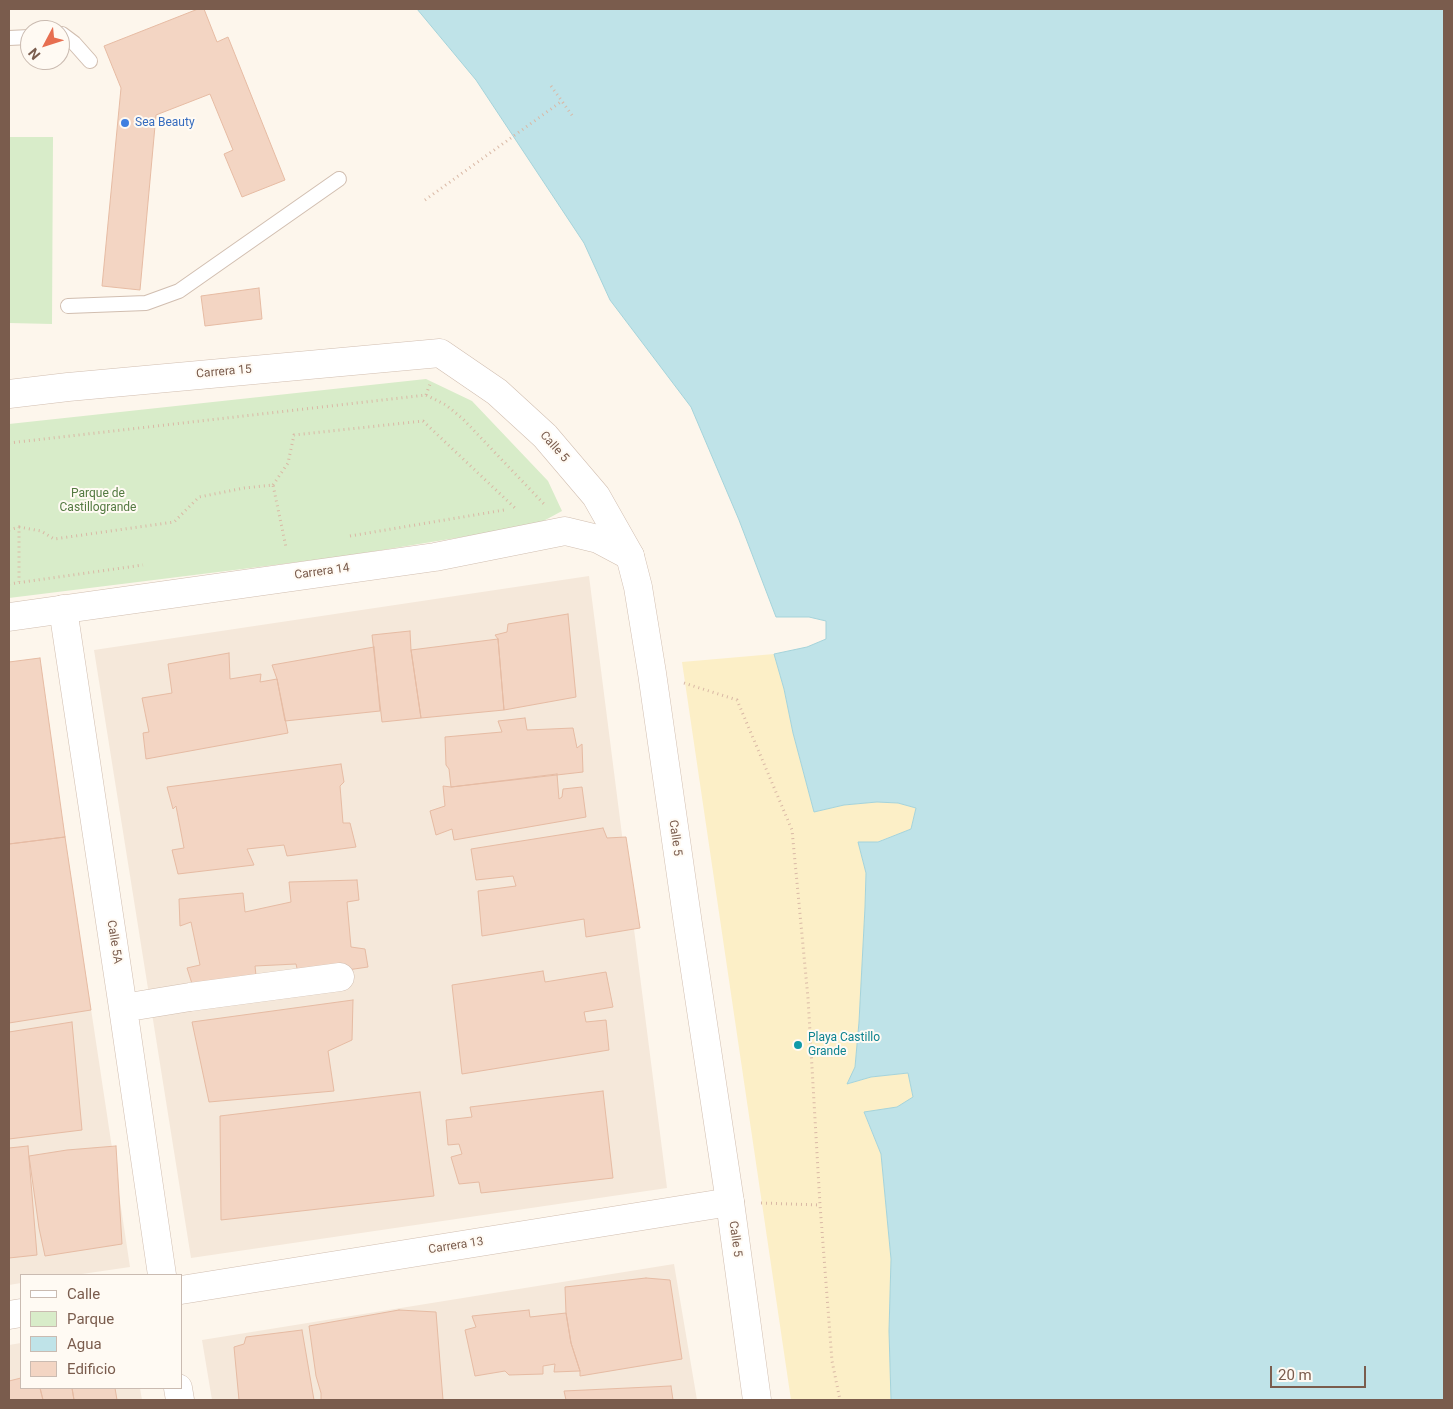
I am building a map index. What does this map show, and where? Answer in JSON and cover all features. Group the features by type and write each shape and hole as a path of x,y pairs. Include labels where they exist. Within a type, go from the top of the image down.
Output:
{"street":[{"name":"Carrera 15","path":"9,394 68,386 440,353"},
{"name":"Calle 5","path":"440,353 497,392 545,436 596,496 630,556 638,587 652,673 730,1202 757,1400"},
{"name":"Carrera 14","path":"9,617 435,556 565,531 598,539 630,556"},
{"name":"Calle 5A","path":"64,609 162,1274"},
{"path":"123,1008 340,977"},
{"name":"Carrera 13","path":"182,1290 730,1202"}],"lane":[{"path":"70,39 90,61"},
{"path":"68,306 146,303 179,291 339,179"}],"path":[{"path":"551,86 574,118"},
{"path":"425,200 562,101"},
{"path":"9,443 426,395 446,405 463,419 548,509"},
{"path":"295,545 286,547 273,485 288,463 294,435 423,421 515,508 343,537"},
{"path":"9,530 19,527 41,531 54,538 174,522 199,498 244,488 273,485"},
{"path":"19,527 19,582"},
{"path":"9,584 148,564"},
{"path":"652,673 737,700 792,830 808,998 820,1205 832,1361 840,1400"},
{"path":"730,1202 820,1205"}],"shaded area":[{"path":"589,576 667,1188 191,1258 94,650"},
{"path":"40,658 130,1267 82,1274 20,1274 20,1283 9,1285 9,662"},
{"path":"674,1264 697,1400 212,1400 202,1340"},
{"path":"20,1343 20,1389 140,1389 142,1400 9,1400 9,1345"}],"green space":[{"path":"9,137 53,137 52,324 9,323"},
{"name":"Parque de Castillogrande","path":"426,379 472,401 548,481 562,511 536,525 339,557 9,598 9,424"}],"sand":[{"name":"Playa Castillo Grande","path":"774,654 814,812 844,805 877,802 898,803 916,808 911,829 877,842 858,842 866,873 865,907 855,1068 848,1084 871,1077 908,1073 913,1098 897,1107 864,1113 881,1154 891,1259 889,1331 891,1400 791,1400 682,662"}],"water":[{"path":"417,9 1444,9 1444,1400 891,1400 889,1331 891,1259 881,1154 864,1112 897,1107 913,1097 908,1073 871,1077 847,1084 855,1067 865,907 866,873 858,842 878,842 911,829 916,808 898,803 877,802 844,805 814,812 774,654 807,647 826,639 826,621 809,617 776,617 739,520 691,407 610,300 584,243 476,80"}],"building":[{"path":"198,9 204,9 217,42 228,37 285,180 242,197 224,154 233,150 210,94 156,115 140,290 102,286 121,88 104,46"},
{"path":"259,288 262,319 205,326 201,296"},
{"path":"568,614 576,697 504,710 498,639 495,635 507,632 508,624"},
{"path":"410,631 421,718 382,722 372,635"},
{"path":"498,639 504,710 421,718 411,650"},
{"path":"374,647 380,711 285,721 277,679 272,665"},
{"path":"229,653 230,679 261,674 260,682 277,679 288,733 146,759 143,733 149,732 142,698 172,693 168,664"},
{"path":"40,658 65,837 9,844 9,662"},
{"path":"525,718 527,730 573,728 577,748 582,744 583,772 451,787 449,769 446,765 445,737 502,732 498,721"},
{"path":"341,764 344,782 340,786 343,823 350,823 356,847 287,856 284,845 247,849 254,865 178,874 172,850 184,848 176,806 173,809 167,787"},
{"path":"557,774 559,799 562,797 563,789 582,787 586,817 454,840 452,829 436,835 430,811 445,806 443,786 451,787"},
{"path":"603,828 607,838 626,837 640,928 586,937 584,919 482,936 478,891 516,886 513,876 476,880 471,849"},
{"path":"65,837 91,1010 9,1023 9,844"},
{"path":"357,880 359,900 347,902 351,947 365,949 368,967 299,977 296,964 255,966 257,985 194,990 187,968 200,965 191,922 180,926 179,899 243,893 245,912 291,902 289,882"},
{"path":"543,971 545,982 606,972 613,1007 584,1012 586,1022 606,1020 609,1050 462,1074 452,985"},
{"path":"353,1000 352,1040 328,1051 334,1091 209,1102 192,1022"},
{"path":"72,1022 82,1130 9,1139 9,1032"},
{"path":"603,1091 613,1178 481,1193 479,1182 459,1184 451,1157 462,1154 459,1144 448,1145 446,1120 472,1117 470,1107"},
{"path":"420,1092 434,1196 221,1220 220,1116"},
{"path":"28,1146 37,1255 9,1258 9,1148"},
{"path":"116,1146 122,1244 45,1256 39,1228 29,1156 67,1150"},
{"path":"646,1278 670,1280 682,1359 580,1376 571,1343 566,1313 565,1287"},
{"path":"399,1310 436,1312 443,1400 321,1400 309,1326"},
{"path":"529,1310 530,1317 566,1313 571,1343 580,1371 554,1372 555,1364 543,1366 543,1374 509,1375 505,1371 475,1376 465,1330 476,1327 472,1316"},
{"path":"302,1330 314,1400 239,1400 234,1347 244,1344 246,1337"},
{"path":"20,1378 20,1389 40,1389 43,1400 9,1400 9,1381"},
{"path":"671,1386 673,1400 566,1400 564,1391"},
{"path":"40,1389 72,1389 74,1400 43,1400"},
{"path":"72,1389 115,1389 117,1400 74,1400"}],"place":[{"name":"Sea Beauty","path":"125,123"},
{"name":"Playa Castillo Grande","path":"798,1045"}]}
